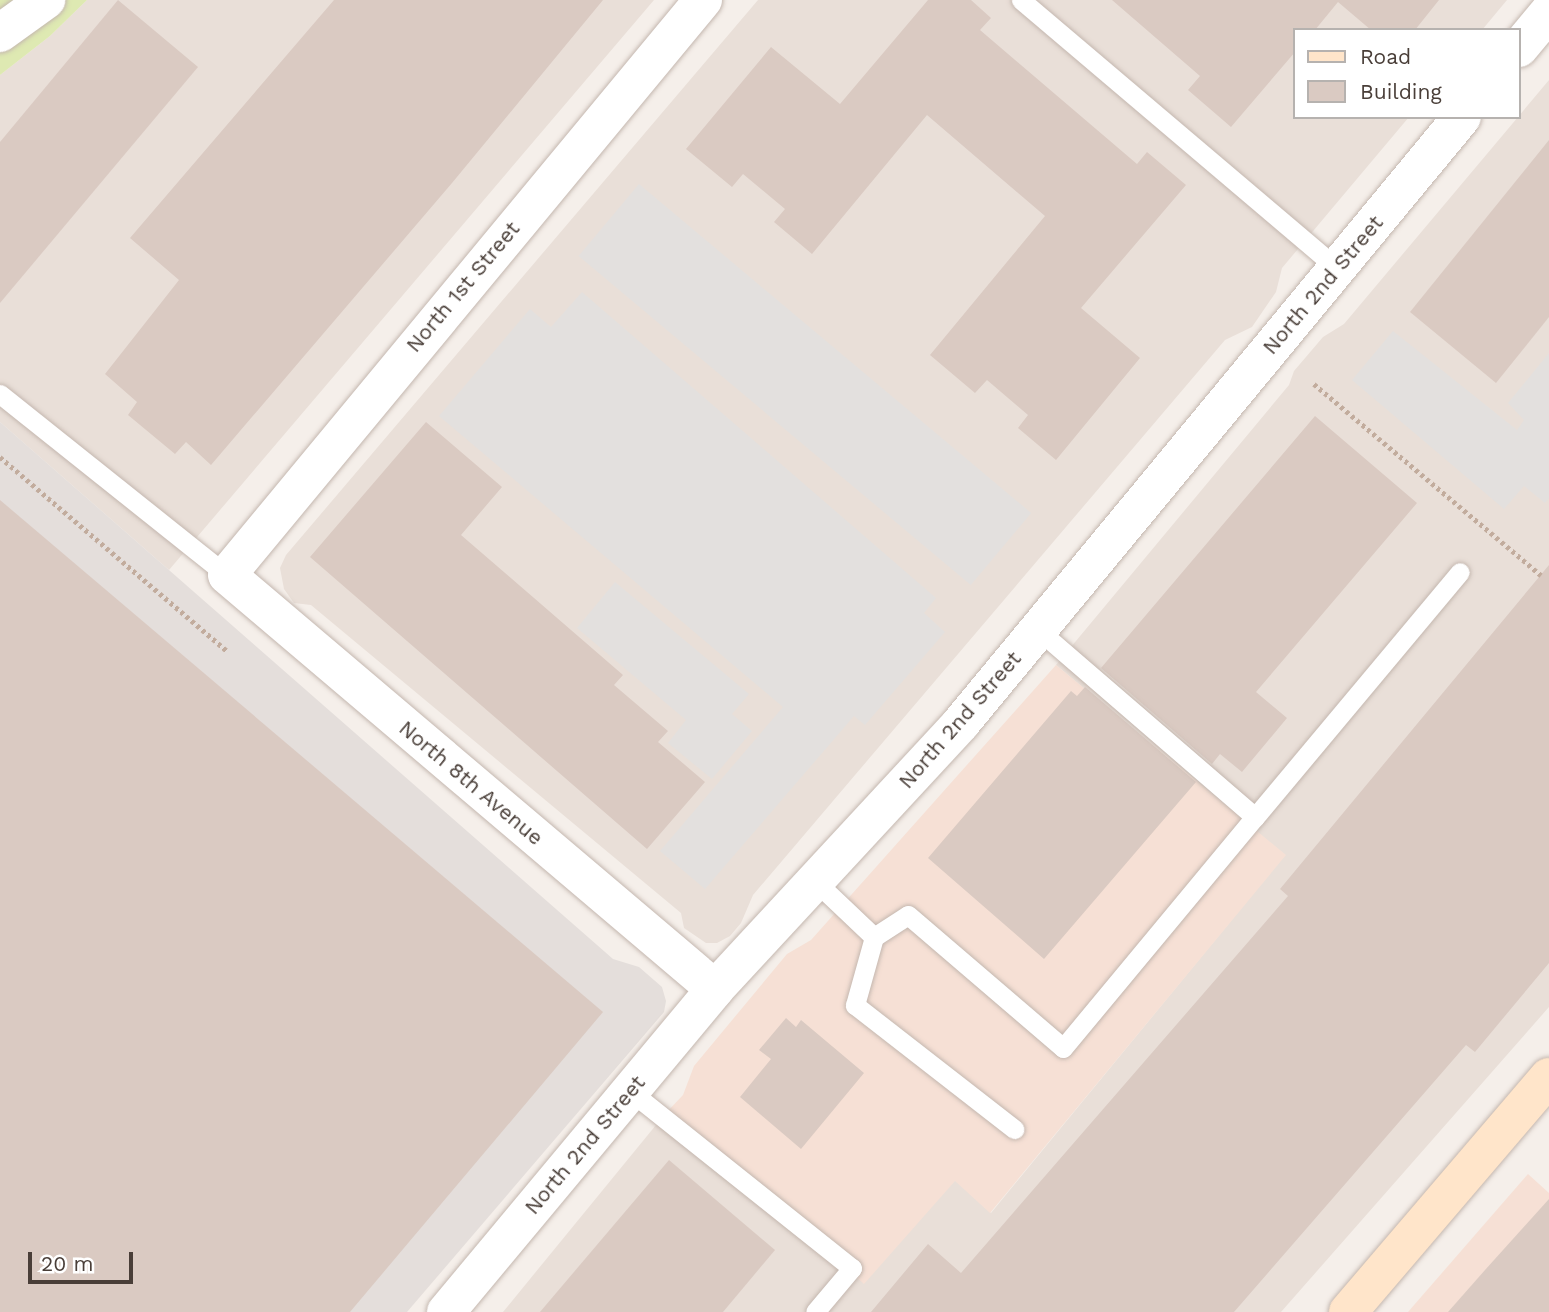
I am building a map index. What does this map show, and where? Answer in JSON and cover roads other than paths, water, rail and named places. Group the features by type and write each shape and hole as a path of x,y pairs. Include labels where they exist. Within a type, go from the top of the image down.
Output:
{"main road":[{"path":"1348,1312 1549,1077"}],"street":[{"path":"0,33 46,0"},
{"name":"North 1st Street","path":"227,575 703,0"},
{"path":"1521,46 1549,12"},
{"name":"North 2nd Street","path":"446,1312 715,989 961,723 1460,119"},
{"name":"North 8th Avenue","path":"227,575 715,989"}],"lane":[{"path":"1021,0 1337,268"},
{"path":"0,394 227,575"},
{"path":"1014,1129 855,1005 874,937 908,915 1063,1048 1460,572"},
{"path":"1038,630 1255,817"},
{"path":"815,881 874,937"},
{"path":"630,1091 852,1268 815,1312"}]}
